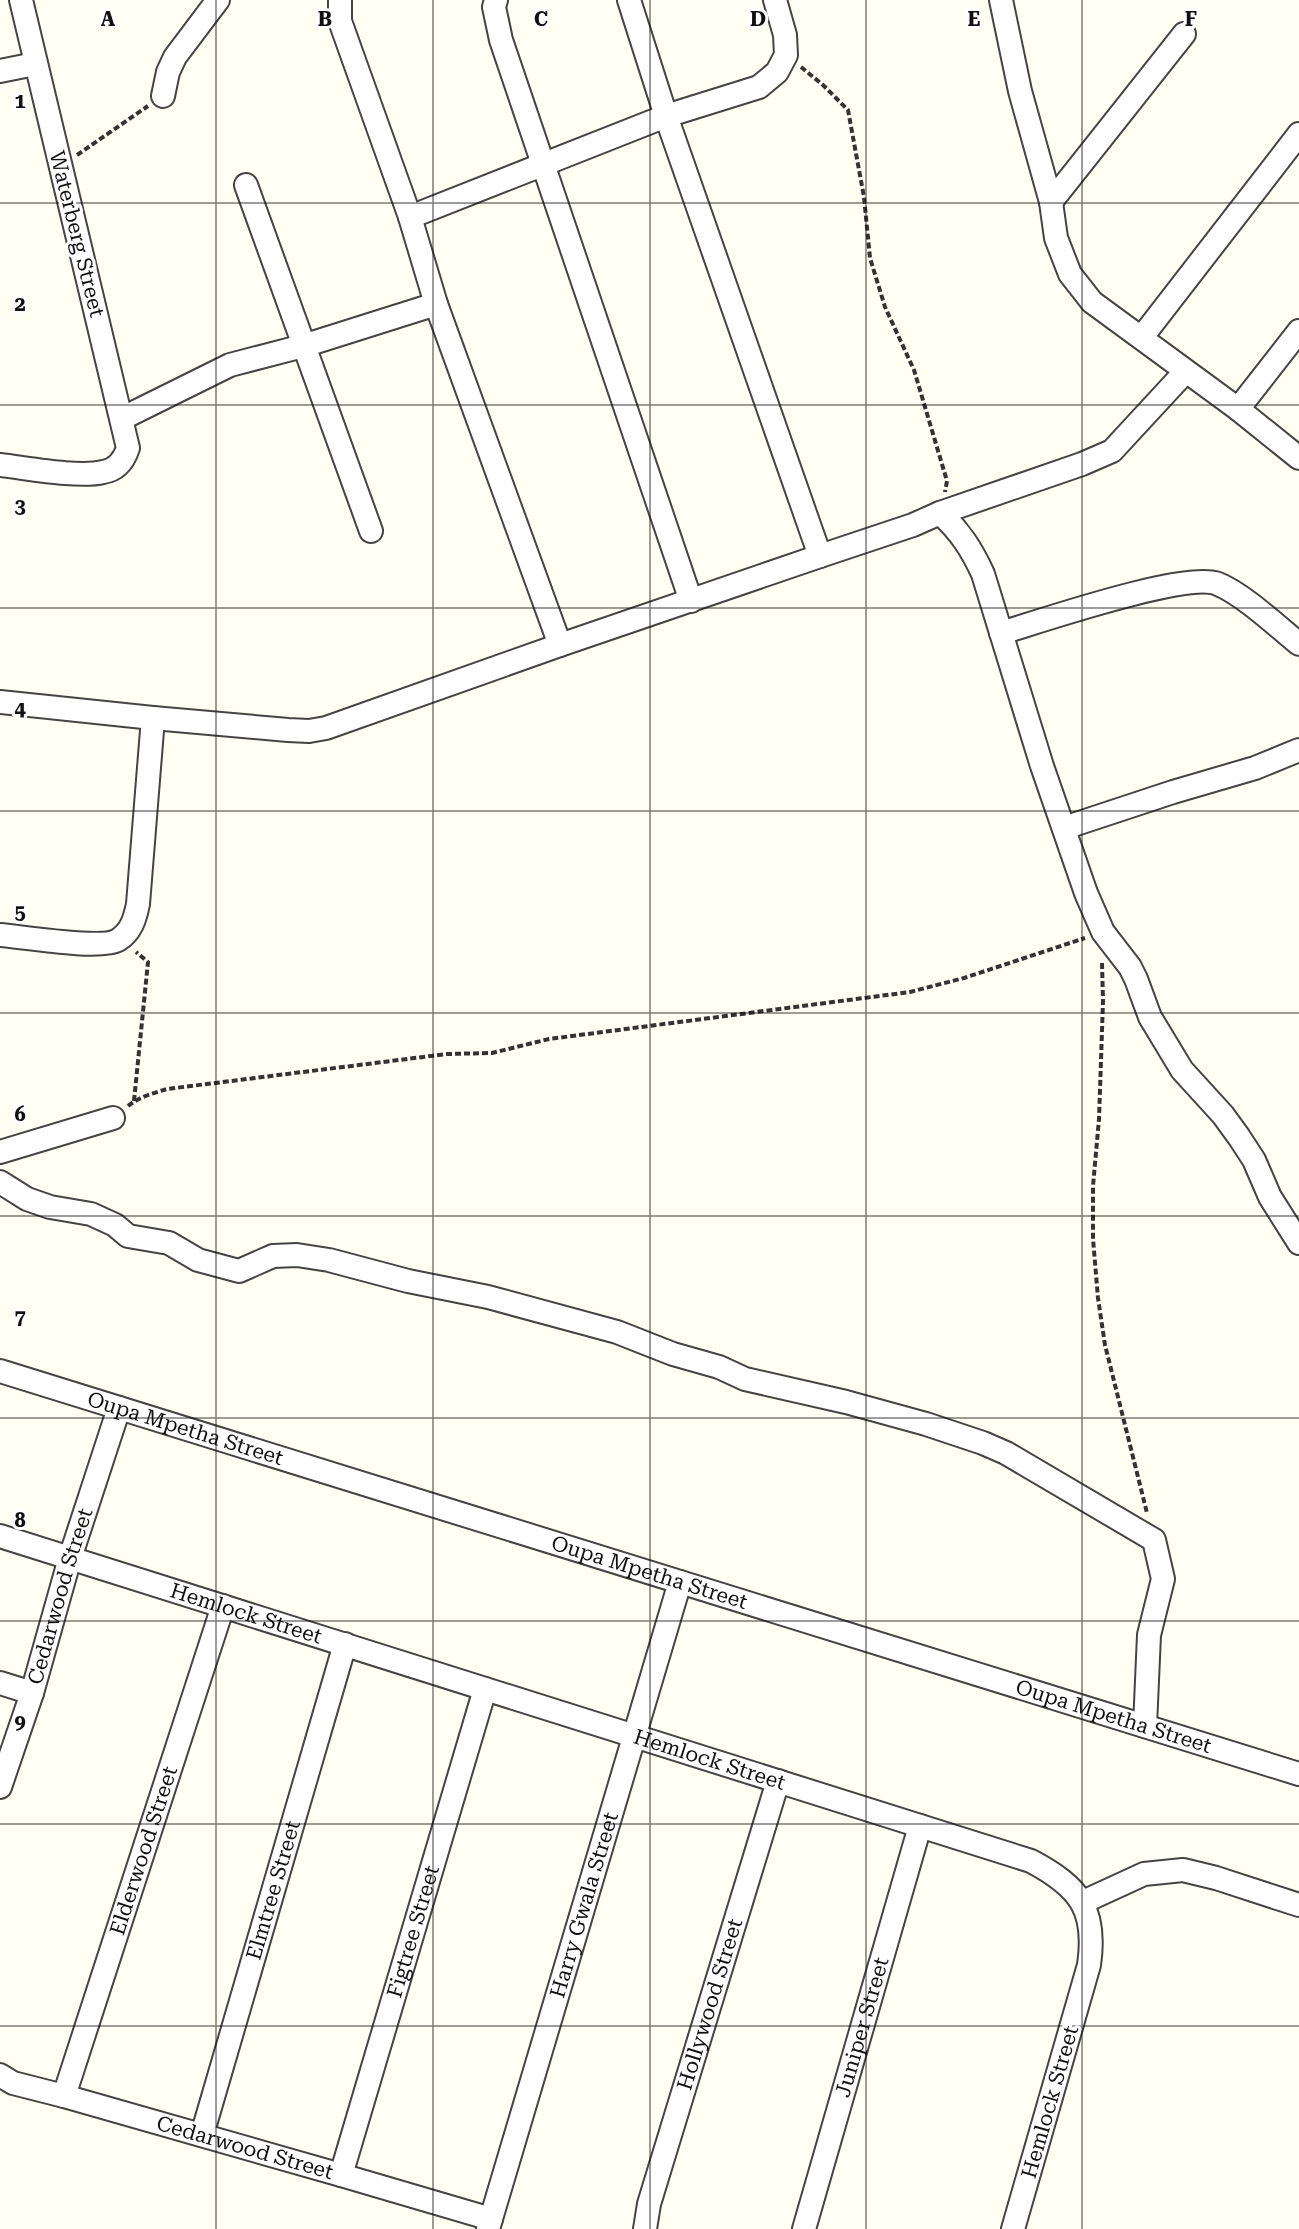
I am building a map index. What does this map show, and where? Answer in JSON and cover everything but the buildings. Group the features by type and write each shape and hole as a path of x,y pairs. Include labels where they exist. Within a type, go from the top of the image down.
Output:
{"street":[{"name":"Waterberg Street","path":"0,465 83,474 104,472 118,466 129,448 21,0"},
{"path":"163,96 168,72 175,57 218,0"},
{"path":"340,0 340,21 410,217 436,304 560,645"},
{"path":"496,0 494,7 501,40 691,601"},
{"path":"629,0 666,116 820,556"},
{"path":"410,217 666,116 759,87 777,72 786,55 785,35 775,0"},
{"path":"1001,0 1020,91 1051,202 1056,238 1070,274 1092,302 1238,409 1299,458"},
{"path":"1051,202 1184,34"},
{"path":"0,71 35,64"},
{"path":"1142,337 1299,134"},
{"path":"246,185 371,531"},
{"path":"123,418 230,365 303,346 436,304"},
{"path":"1238,409 1299,331"},
{"path":"0,702 288,730 309,731 348,722 560,645 913,525 940,513 1082,464 1112,451 1185,372"},
{"path":"940,513 954,526 971,549 983,574 1042,766 1086,893 1103,932 1130,967 1150,1017 1182,1070 1239,1137 1254,1160 1270,1197 1299,1243"},
{"path":"1001,633 1148,590 1176,583 1201,581 1218,584 1237,596 1270,619 1299,644"},
{"path":"0,935 98,945 115,942 121,938 134,920 138,904 153,718"},
{"path":"1064,828 1255,768 1299,750"},
{"path":"0,1152 113,1118"},
{"path":"0,1182 27,1199 50,1207 91,1214 115,1225 128,1236 168,1243 198,1260 239,1270 273,1256 297,1255 329,1260 399,1279 488,1297 617,1332 673,1354 719,1367 745,1379 846,1402 926,1424 1006,1453 1154,1540 1163,1579 1149,1635 1145,1726"},
{"name":"Oupa Mpetha Street","path":"0,1371 1299,1774"},
{"name":"Cedarwood Street","path":"0,1787 32,1693 70,1558 119,1408"},
{"name":"Hemlock Street","path":"0,1536 1032,1861 1053,1872 1083,1902 1090,1918 1089,1965 1013,2229"},
{"name":"Harry Gwala Street","path":"490,2224 680,1582"},
{"name":"Elderwood Street","path":"64,2096 223,1606"},
{"name":"Elmtree Street","path":"202,2135 345,1644"},
{"path":"0,1683 32,1693"},
{"name":"Figtree Street","path":"341,2175 485,1689"},
{"name":"Hollywood Street","path":"645,2229 649,2204 778,1781"},
{"name":"Juniper Street","path":"804,2229 920,1826"},
{"path":"1083,1902 1144,1874 1183,1870 1216,1878 1299,1905"},
{"name":"Cedarwood Street","path":"0,2075 13,2083 341,2175 490,2224"}],"path":[{"path":"786,55 823,85 848,110 864,197 870,258 885,307 914,370 947,481 940,513"},
{"path":"60,166 163,96"},
{"path":"113,1118 134,1101 167,1089 447,1054 492,1053 549,1039 910,992 964,978 1103,932 1099,1119 1093,1186 1093,1239 1105,1345 1154,1540"},
{"path":"121,938 148,962 134,1101"}]}
